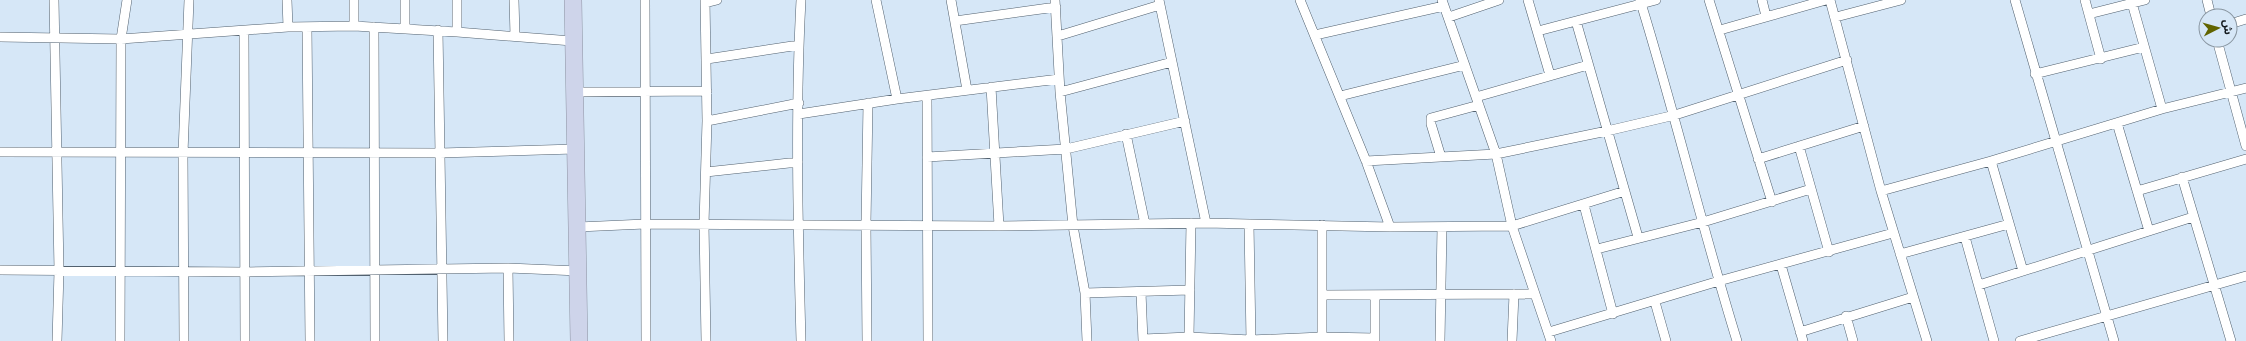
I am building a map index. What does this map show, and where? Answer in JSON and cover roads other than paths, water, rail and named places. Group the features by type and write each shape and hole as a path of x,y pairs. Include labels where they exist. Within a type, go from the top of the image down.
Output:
{"highway":[{"path":"573,0 572,41 578,227 579,341"}],"street":[{"path":"54,0 56,38 55,152 59,271 57,341"},
{"path":"120,341 121,39 126,0"},
{"path":"184,341 183,153 189,0"},
{"path":"287,0 288,27"},
{"path":"354,0 354,26"},
{"path":"405,0 405,29"},
{"path":"456,32 457,0"},
{"path":"514,0 514,36"},
{"path":"645,0 644,224 646,341"},
{"path":"706,341 704,224 707,59 705,1 717,0"},
{"path":"801,0 799,45 798,223 802,341"},
{"path":"876,0 897,99"},
{"path":"951,0 967,90"},
{"path":"1300,0 1340,96 1390,227"},
{"path":"1449,17 1499,0"},
{"path":"1528,0 1550,75"},
{"path":"1538,31 1640,2 1656,0"},
{"path":"1710,0 1772,202"},
{"path":"1762,0 1766,16"},
{"path":"1720,30 1826,0"},
{"path":"1830,0 1836,17 1881,191 1927,341"},
{"path":"1836,17 1901,0"},
{"path":"2015,0 2035,74 2114,341"},
{"path":"2085,0 2101,59"},
{"path":"2089,14 2145,0"},
{"path":"1640,2 1675,115 1718,282 1737,341"},
{"path":"1058,36 1160,3 1206,223"},
{"path":"1315,35 1443,3 1496,154 1512,226 1550,337 1613,314 1718,282 1893,233"},
{"path":"2132,3 2162,109"},
{"path":"955,21 1056,4 1060,92 1073,226 1085,293 1087,341"},
{"path":"1576,21 1638,237"},
{"path":"0,37 121,39 187,36 288,27 354,26 438,30 572,41"},
{"path":"307,27 308,272 310,341"},
{"path":"374,27 375,341"},
{"path":"438,30 443,341"},
{"path":"244,31 245,341"},
{"path":"707,59 799,45"},
{"path":"2035,74 2101,59 2144,47"},
{"path":"2219,48 2230,93 2246,146"},
{"path":"1366,162 1496,154 1607,131 1675,115 1847,60"},
{"path":"1060,92 1172,62"},
{"path":"1441,157 1431,124 1431,118 1550,75 1588,65"},
{"path":"1340,96 1465,66"},
{"path":"799,114 868,103 1059,78"},
{"path":"991,87 999,226"},
{"path":"1881,191 1991,161 2162,109 2246,88"},
{"path":"574,92 707,90"},
{"path":"927,96 929,226 928,341"},
{"path":"707,121 799,103"},
{"path":"867,341 866,224 868,103"},
{"path":"927,157 1066,149 1184,121"},
{"path":"2117,123 2149,230"},
{"path":"1758,160 1864,126"},
{"path":"1126,134 1145,224"},
{"path":"1799,146 1829,252"},
{"path":"0,152 440,153 575,149"},
{"path":"2137,191 2246,159"},
{"path":"1991,161 2023,271"},
{"path":"706,172 798,162"},
{"path":"2182,177 2231,341"},
{"path":"1597,249 1638,237 1703,222 1811,189"},
{"path":"578,227 644,224 798,223 929,226 1073,226 1206,223 1390,227 1512,226 1625,191"},
{"path":"1584,204 1613,314"},
{"path":"1979,285 2193,217"},
{"path":"1189,337 1191,223"},
{"path":"1249,224 1251,340"},
{"path":"1900,254 2010,224"},
{"path":"1322,225 1322,337"},
{"path":"1440,341 1442,227"},
{"path":"1965,237 1994,341"},
{"path":"1781,265 1802,336 1846,316 1913,297"},
{"path":"0,270 308,272 508,268 579,272"},
{"path":"508,268 509,341"},
{"path":"2020,341 2246,276"},
{"path":"1085,293 1190,290"},
{"path":"1141,292 1143,340 1189,337 1251,340 1322,337 1375,339 1375,296"},
{"path":"1512,341 1514,294"},
{"path":"1322,295 1375,296 1535,294"},
{"path":"1654,302 1666,341"},
{"path":"1846,316 1853,341"}]}
